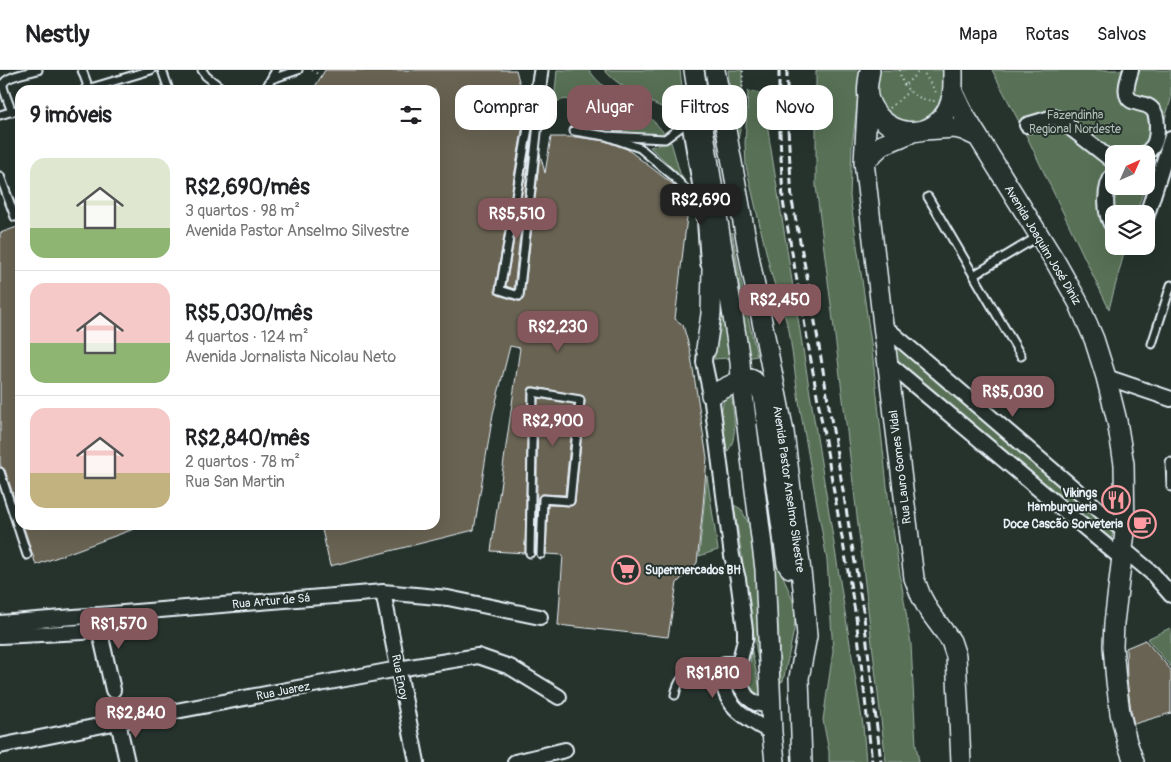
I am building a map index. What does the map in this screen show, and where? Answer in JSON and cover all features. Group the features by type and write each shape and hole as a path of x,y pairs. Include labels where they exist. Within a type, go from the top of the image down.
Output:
{"main road":[{"path":"694,70 696,85"},
{"name":"Avenida Pastor Anselmo Silvestre","path":"716,70 751,266 784,432 807,636 799,678 802,762"},
{"name":"Rua Lauro Gomes Vidal","path":"870,70 864,162 914,578 929,611 951,641 956,656 961,762"},
{"path":"864,162 882,145 935,124 948,109 945,93 953,70"},
{"name":"Avenida Joaquim José Diniz","path":"945,93 962,110 1040,236 1078,302 1094,339 1106,377 1117,421 1124,464 1123,546 1113,646 1116,688 1127,742 1134,762"},
{"path":"868,95 883,120 900,131 955,128 978,137"},
{"path":"703,130 740,361 765,569 775,762"},
{"path":"706,349 712,314 712,269 719,229"},
{"path":"711,395 742,379 751,379 759,385 763,395 787,564 803,588"},
{"path":"772,706 789,693 799,678"}],"street":[{"path":"1131,70 1126,91 1128,97 1132,101 1148,106 1154,110 1157,116 1153,145"},
{"path":"1027,125 1054,117 1105,155"},
{"path":"691,130 704,207 709,268 704,362 711,395 732,556 738,579 745,630 740,664 741,686 747,697 756,703 772,706"},
{"path":"1150,205 1171,138"},
{"path":"883,325 1152,573 1171,595"},
{"path":"888,362 1123,546"},
{"path":"1106,377 1171,399"},
{"name":"Rua Artur de Sá","path":"0,623 96,617 384,592 448,598 540,617"},
{"name":"Rua Enoy","path":"384,592 416,762"},
{"path":"0,636 83,632 93,626 96,617"},
{"path":"96,617 113,690"},
{"name":"Rua Juarez","path":"0,746 398,669 478,656 510,667 559,697"},
{"path":"740,664 725,664 724,685 729,700 740,712 772,733"},
{"path":"118,722 127,762"},
{"path":"515,762 565,750"}],"lane":[{"path":"12,112 3,85 5,80 38,70"},
{"path":"82,70 85,85"},
{"path":"100,85 151,70"},
{"path":"162,70 167,85"},
{"path":"268,85 276,70"},
{"path":"272,79 298,70"},
{"path":"538,70 500,290 519,296 544,70"},
{"path":"205,72 216,85"},
{"path":"0,115 15,111"},
{"path":"574,131 606,136 665,138 676,130"},
{"path":"606,136 640,148 672,175 704,207"},
{"path":"0,176 15,217"},
{"path":"928,197 1021,356"},
{"path":"974,275 1040,236"},
{"path":"1152,344 1171,285"},
{"path":"530,553 533,392 580,400 570,501 543,498 541,554"},
{"path":"1170,462 1171,488"},
{"path":"0,472 15,518"},
{"path":"19,530 27,555"},
{"path":"675,695 681,680 691,671 707,665 725,664"}],"path":[{"path":"312,70 321,76"},
{"path":"900,70 902,80 909,91 923,100 931,101"},
{"path":"905,85 921,70 945,93"},
{"path":"887,111 909,91"}],"green space":[{"path":"557,70 589,70 602,85 567,85 567,99 557,101"},
{"path":"604,70 680,70 682,85 662,85 662,107 652,103 652,85 622,85"},
{"path":"728,70 742,70 742,85 729,85"},
{"path":"816,70 861,70 852,147 850,196 872,350 889,504 911,644 916,745 919,762 886,762 816,186 816,130 833,130 833,85 816,85"},
{"path":"877,70 948,70 944,104 923,126 891,120 876,97"},
{"name":"Fazendinha Regional Nordeste","path":"992,70 1171,70 1171,99 1155,151 1155,145 1105,145 1105,195 1142,195 1139,205 1105,205 1105,255 1124,255 1109,309 1028,139"},
{"path":"748,91 757,92 757,130 768,130 863,725 866,762 829,762 823,720 833,651 827,560 800,408 789,330 771,273 746,166"},
{"path":"652,120 664,133 660,135 620,130 652,130"},
{"path":"734,130 740,130 736,142"},
{"path":"671,142 680,173 686,184 650,147"},
{"path":"732,232 757,356 747,358 745,328"},
{"path":"716,270 730,342 729,358 714,359 720,331"},
{"path":"896,346 1113,532 1111,544 896,361"},
{"path":"749,387 753,390 764,452 781,571 793,601 795,618 783,681 780,683 774,572"},
{"path":"724,398 732,398 734,433 731,446 727,452 721,414"},
{"path":"707,476 718,550 699,556"},
{"path":"734,505 741,509 750,526 756,573 762,673 760,674"},
{"path":"1171,629 1171,667 1147,639"},
{"path":"751,647 761,695 752,689 748,682"}],"building":[{"path":"325,70 516,70 520,85 455,85 455,130 522,130 495,289 498,295 518,301 521,301 524,297 540,154 545,173 551,137 576,137 605,141 627,149 674,185 689,200 675,319 683,325 690,350 707,458 697,563 677,583 668,637 558,625 563,555 546,554 548,505 570,506 575,502 585,401 583,396 534,387 530,387 528,390 525,553 491,551 520,348 510,346 493,414 474,530 330,566 322,530 440,530 440,85 316,85"},
{"path":"530,146 514,289 506,286"},
{"path":"15,228 15,501 5,470 1,467 0,463 0,233"},
{"path":"538,398 574,404 565,495 543,494 538,497 536,554"},
{"path":"25,530 131,530 36,565"},
{"path":"1145,640 1171,670 1171,713 1134,724 1127,680 1126,648"}],"railway":[{"path":"779,70 783,201 856,617 872,762"},
{"path":"787,70 787,110 792,201 810,292 864,617 881,762"}],"place":[{"name":"Vikings Hamburgueria","path":"1116,500"},
{"name":"Doce Cascão Sorveteria","path":"1142,524"},
{"name":"Supermercados BH","path":"626,570"}]}
